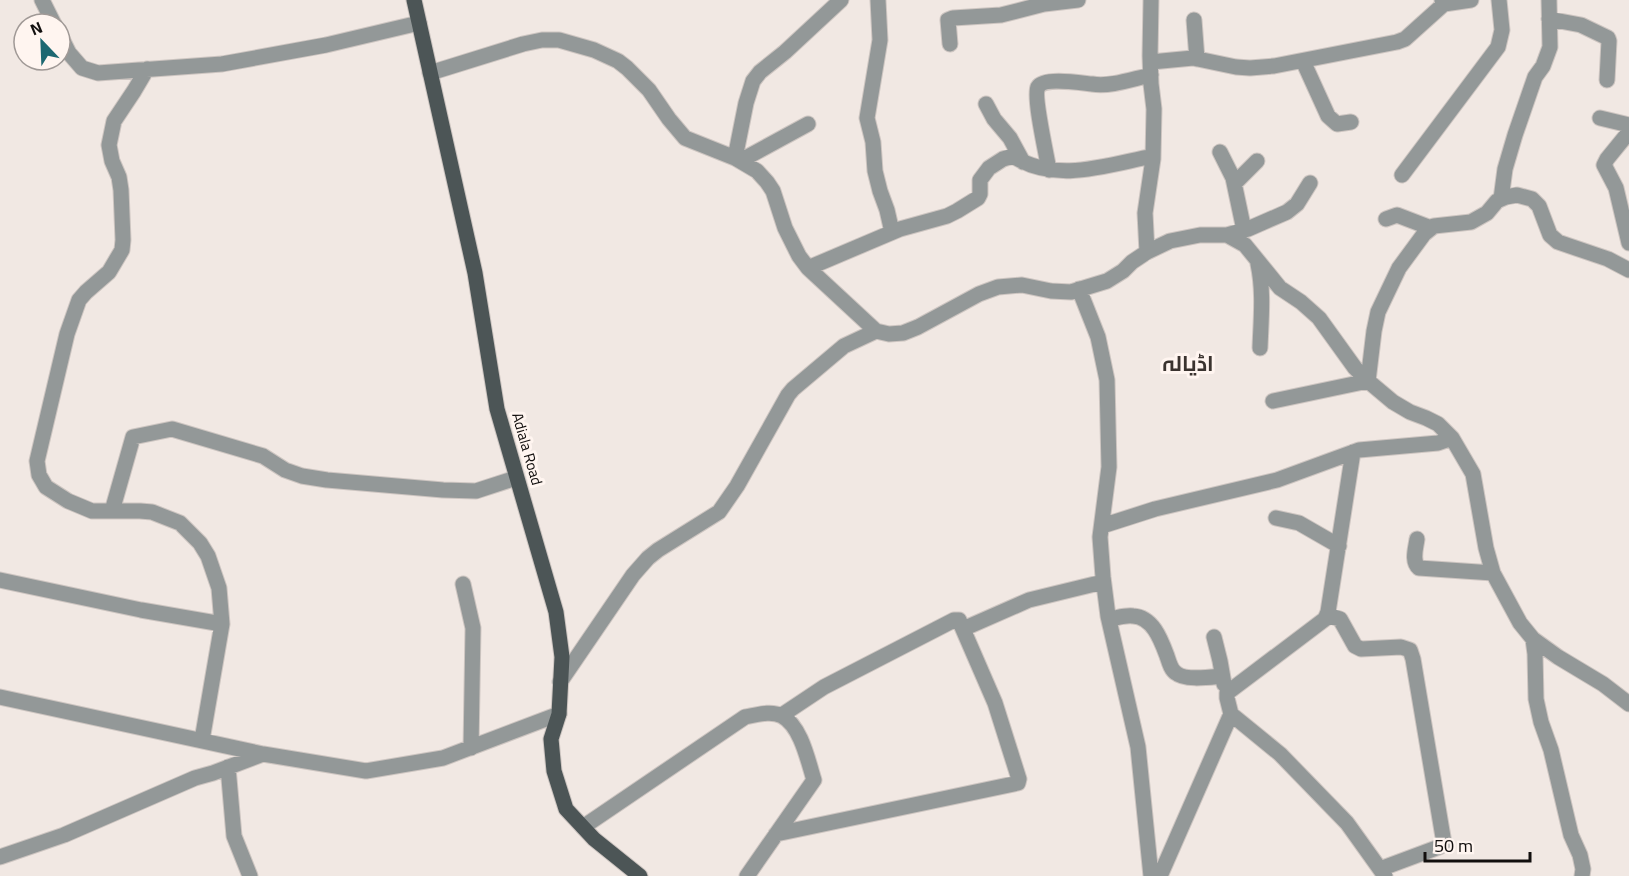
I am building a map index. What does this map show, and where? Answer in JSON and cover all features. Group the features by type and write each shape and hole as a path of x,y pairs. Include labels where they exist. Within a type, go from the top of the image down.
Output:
{"main road":[{"name":"Adiala Road","path":"414,0 475,273 496,409 556,612 562,657 559,714 551,739 554,771 566,809 594,839 640,876"}],"street":[{"path":"738,160 746,103 753,81 760,72 841,0"},
{"path":"878,0 880,40 867,118 873,142 875,171 892,232"},
{"path":"950,44 948,20 953,18 1001,15 1059,1 1078,0"},
{"path":"1147,252 1145,213 1153,156 1154,109 1151,68 1151,0"},
{"path":"1049,170 1038,112 1037,91 1038,86 1043,82 1101,85 1182,58 1236,67 1274,66 1397,42 1405,39 1443,2 1471,0"},
{"path":"1402,175 1498,47 1502,30 1499,0"},
{"path":"1501,199 1505,169 1515,135 1535,77 1543,66 1550,47 1549,0"},
{"path":"1549,19 1581,25 1608,38 1607,80"},
{"path":"1194,20 1197,59"},
{"path":"72,56 82,68 98,73 222,64 326,45 418,24"},
{"path":"430,73 542,40 559,40 594,50 618,61 640,81 685,138 738,160 757,171 773,191 785,228 799,256 808,268 876,331 889,334 903,333 979,294 998,287 1022,285 1051,291 1071,292 1107,281 1147,252 1170,241 1200,235 1227,235 1287,212 1297,204 1310,183"},
{"path":"1302,60 1328,116 1337,124 1351,122"},
{"path":"147,69 114,121 109,145 111,161 119,177 121,189 122,250 108,272 79,300 67,334 37,461 39,475 46,487 55,494 92,511 152,512 180,524 200,543 208,556 219,588 222,624 202,740"},
{"path":"986,104 994,119 1010,138 1023,162"},
{"path":"1600,118 1629,125"},
{"path":"738,160 808,124"},
{"path":"1629,132 1607,159 1604,167 1616,188 1629,243"},
{"path":"1220,153 1235,183 1244,230"},
{"path":"808,268 892,232 947,216 978,198 980,180 989,168 1003,159 1013,156 1023,162 1049,170 1068,172 1153,156"},
{"path":"1235,183 1257,161"},
{"path":"1368,381 1378,312 1399,268 1424,234 1434,226 1471,222 1487,213 1497,201 1516,195 1532,199 1539,206 1550,235 1558,242 1608,259 1629,270"},
{"path":"1386,219 1397,215 1431,228"},
{"path":"1227,235 1245,245 1280,288 1319,318 1355,368 1368,381 1393,402 1438,424 1452,438 1473,474 1486,548 1493,573 1520,623 1533,639 1603,684 1629,705"},
{"path":"1258,261 1262,282 1260,348"},
{"path":"1079,289 1098,337 1107,380 1109,467 1100,537 1103,582 1109,619 1138,747 1151,876"},
{"path":"560,682 633,575 648,558 719,512 737,486 793,389 843,346 876,331"},
{"path":"1273,401 1368,381"},
{"path":"112,511 133,437 172,429 263,456 285,470 302,476 327,480 476,491 516,478"},
{"path":"1102,526 1155,508 1277,480 1359,450 1438,443 1452,438"},
{"path":"1227,693 1325,619 1353,452"},
{"path":"1276,518 1299,523 1339,546"},
{"path":"1417,539 1415,561 1419,568 1493,573"},
{"path":"0,580 141,610 222,624"},
{"path":"963,629 1029,600 1103,582"},
{"path":"463,584 473,628 471,748"},
{"path":"1109,619 1131,615 1146,620 1161,639 1172,669 1177,674 1189,677 1222,676"},
{"path":"1214,637 1231,714 1280,754 1347,823 1382,873 1444,843 1413,658 1410,650 1401,647 1361,649 1355,646 1340,618 1327,615"},
{"path":"776,834 1018,783 1019,779 995,703 959,620 954,620 824,687 782,715"},
{"path":"1533,639 1536,699 1551,750 1571,835 1580,855 1582,876"},
{"path":"0,697 263,754 366,771 443,758 559,714"},
{"path":"583,827 745,717 762,713 782,715 794,726 804,747 814,780 747,876"},
{"path":"1160,876 1231,714"},
{"path":"0,857 64,835 195,778 263,754"},
{"path":"228,768 234,836 250,876"}],"district":[{"name":"اڈیالہ","path":"1188,364"}]}
